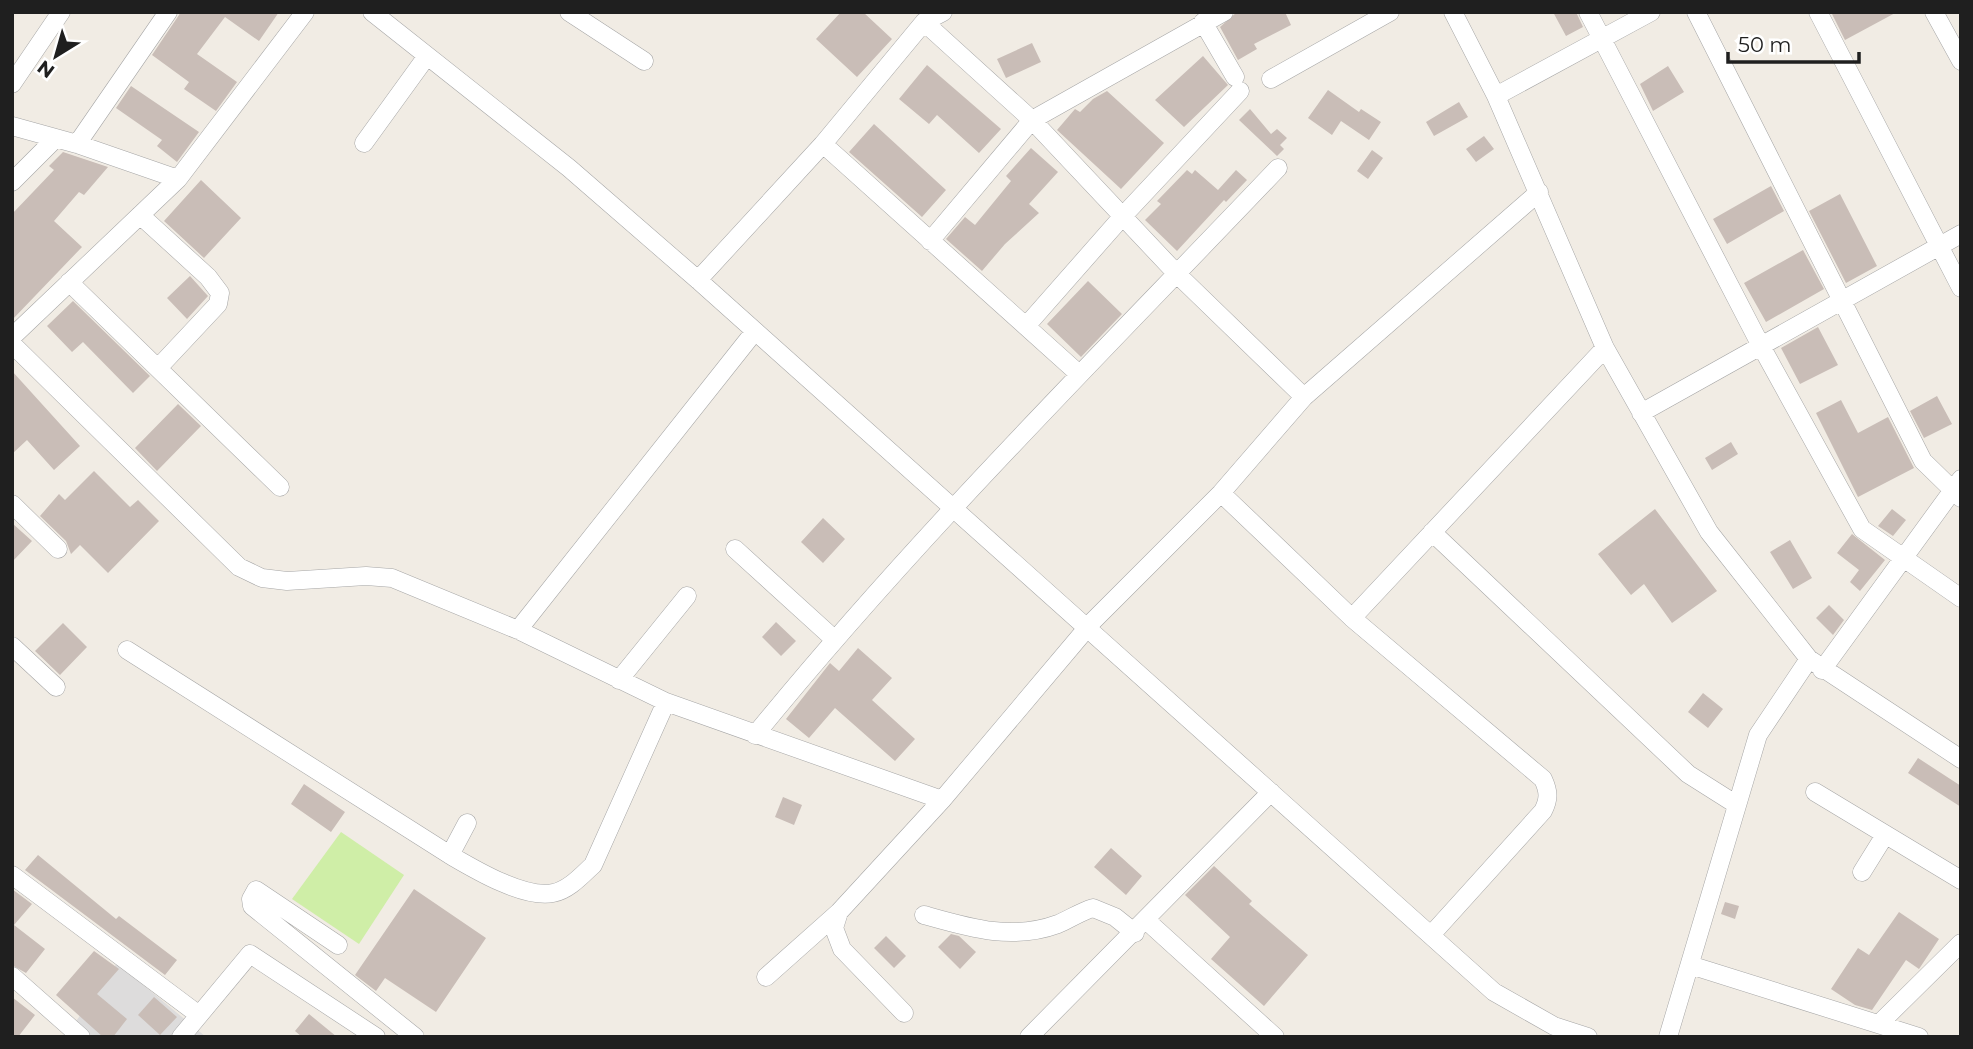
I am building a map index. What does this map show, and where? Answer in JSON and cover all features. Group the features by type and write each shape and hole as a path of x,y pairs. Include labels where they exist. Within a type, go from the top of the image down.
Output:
{"street":[{"path":"12,84 61,12"},
{"path":"77,144 169,12"},
{"path":"12,337 178,179 305,12"},
{"path":"372,12 569,168 698,280 1494,992 1554,1027 1588,1037"},
{"path":"569,12 644,61"},
{"path":"698,280 823,144 924,22 943,12"},
{"path":"930,241 1032,120 1224,12"},
{"path":"1272,79 1390,12"},
{"path":"1453,12 1496,96 1605,348 1709,532 1815,664 1961,759"},
{"path":"1588,12 1761,346 1862,529 1961,598"},
{"path":"1496,96 1651,12"},
{"path":"1668,1037 1758,735 1958,490 1923,461 1696,12"},
{"path":"1818,12 1961,288"},
{"path":"1934,12 1961,61"},
{"path":"924,22 1032,120 1177,274 1304,397"},
{"path":"1027,325 1238,84 1203,22"},
{"path":"364,143 427,56"},
{"path":"12,126 77,144 178,179"},
{"path":"12,182 55,138"},
{"path":"823,144 1079,373"},
{"path":"755,736 834,639 952,507 1279,168"},
{"path":"766,977 839,912 942,800 1087,628 1220,493 1304,397 1539,192"},
{"path":"140,215 208,277 220,293 218,304 158,368"},
{"path":"1641,413 1961,234"},
{"path":"69,282 280,487"},
{"path":"518,630 755,331"},
{"path":"12,344 239,567 262,578 287,580 366,576 391,578 518,630 666,702 755,736 942,800"},
{"path":"1352,618 1605,348"},
{"path":"1220,493 1352,618 1543,779 1548,791 1548,801 1543,811 1431,935"},
{"path":"12,504 58,549"},
{"path":"1432,532 1688,774 1737,805"},
{"path":"735,549 834,639"},
{"path":"619,680 687,596"},
{"path":"127,650 450,855 483,874 531,891 552,893 573,883 593,865 666,702"},
{"path":"16,658 56,687"},
{"path":"1029,1037 1141,927 1271,792"},
{"path":"1815,792 1961,880"},
{"path":"450,855 467,823"},
{"path":"1862,872 1885,835"},
{"path":"12,875 199,1015"},
{"path":"338,945 256,890 251,899 252,906 415,1037"},
{"path":"924,915 974,929 1017,934 1059,923 1093,908 1141,927 1275,1037"},
{"path":"839,912 834,928 842,949 904,1013"},
{"path":"1880,1023 1961,943"},
{"path":"180,1037 250,954 376,1037"},
{"path":"1690,965 1919,1037"},
{"path":"12,976 81,1037"}],"shaded area":[{"path":"117,963 206,1037 65,1037"}],"green space":[{"path":"341,832 404,875 359,944 292,899"}],"building":[{"path":"181,12 279,12 259,41 225,17 197,54 237,82 216,111 184,89 189,82 152,55"},
{"path":"841,12 863,12 892,39 857,77 816,39"},
{"path":"1237,12 1285,12 1291,25 1254,44 1257,49 1238,60 1220,27"},
{"path":"1553,12 1576,12 1583,27 1566,36"},
{"path":"1831,12 1897,12 1845,40"},
{"path":"1032,43 1041,62 1006,78 997,59"},
{"path":"1203,56 1228,85 1184,127 1155,100"},
{"path":"927,65 1001,129 979,153 937,115 929,124 899,99"},
{"path":"1668,66 1684,92 1653,111 1640,84"},
{"path":"131,86 199,132 177,162 157,146 162,140 116,108"},
{"path":"1328,90 1359,112 1361,109 1381,122 1369,140 1341,121 1332,135 1308,118"},
{"path":"1107,91 1164,143 1121,189 1057,130 1075,109 1080,112 1093,99"},
{"path":"1459,102 1468,117 1434,136 1426,122"},
{"path":"1250,109 1271,134 1277,129 1287,138 1280,145 1284,149 1277,156 1239,120"},
{"path":"874,124 946,190 922,217 849,152"},
{"path":"1484,136 1494,149 1476,162 1466,149"},
{"path":"1031,148 1058,172 1029,204 1039,213 1005,244 982,271 946,239 965,217 975,225 1011,181 1006,176"},
{"path":"1372,150 1383,158 1368,179 1357,171"},
{"path":"63,152 108,167 84,195 79,192 54,221 82,247 12,320 12,214 54,170 49,166"},
{"path":"1187,170 1192,174 1195,170 1218,190 1236,170 1247,180 1226,202 1224,200 1177,251 1145,220 1161,204 1157,201"},
{"path":"201,180 241,218 204,258 164,221"},
{"path":"1771,186 1784,211 1727,244 1713,219"},
{"path":"1840,194 1877,266 1846,283 1809,211"},
{"path":"1803,250 1824,289 1766,322 1744,283"},
{"path":"190,276 208,296 187,319 167,298"},
{"path":"1088,281 1122,314 1081,357 1047,324"},
{"path":"73,301 150,376 133,393 83,342 72,352 47,326"},
{"path":"1818,327 1838,365 1800,384 1781,348"},
{"path":"12,371 80,446 54,470 27,440 12,454"},
{"path":"1937,396 1952,424 1924,438 1910,411"},
{"path":"1841,400 1858,433 1888,417 1914,468 1858,497 1816,413"},
{"path":"178,404 201,426 157,471 135,448"},
{"path":"1731,442 1738,454 1712,470 1705,458"},
{"path":"94,471 130,507 138,500 159,521 108,573 80,545 71,554 66,541 40,516 59,494 65,500"},
{"path":"1655,509 1717,591 1672,623 1644,584 1631,595 1598,554"},
{"path":"1892,509 1906,520 1893,536 1878,526"},
{"path":"823,518 845,539 823,563 801,542"},
{"path":"12,523 32,541 12,562"},
{"path":"1852,534 1885,560 1860,591 1850,582 1859,570 1837,553"},
{"path":"1790,540 1812,578 1793,589 1770,552"},
{"path":"1829,605 1844,620 1833,635 1816,618"},
{"path":"776,622 796,641 781,656 762,637"},
{"path":"63,623 87,647 60,675 35,651"},
{"path":"858,648 892,678 872,700 915,739 895,761 835,708 809,738 786,719 830,663 839,671"},
{"path":"1703,693 1723,709 1708,728 1688,712"},
{"path":"1918,758 1961,786 1961,807 1908,773"},
{"path":"304,784 345,812 331,832 291,804"},
{"path":"783,797 802,805 794,825 775,817"},
{"path":"1111,848 1142,876 1126,895 1094,867"},
{"path":"38,855 116,919 119,916 177,960 165,975 25,870"},
{"path":"1214,866 1252,901 1249,904 1308,955 1264,1006 1211,959 1230,937 1185,895"},
{"path":"12,889 32,904 14,925 45,949 26,973 12,965"},
{"path":"414,889 486,938 436,1012 385,978 376,991 355,975"},
{"path":"1725,902 1739,906 1735,919 1721,914"},
{"path":"1899,912 1939,939 1919,969 1906,960 1872,1010 1855,1005 1831,989 1858,948 1869,955"},
{"path":"951,934 959,936 976,952 960,969 938,947"},
{"path":"886,936 906,956 894,968 874,948"},
{"path":"94,951 119,969 97,994 127,1019 113,1037 103,1037 56,995"},
{"path":"12,997 35,1015 18,1037 12,1037"},
{"path":"154,997 177,1017 160,1035 138,1015"},
{"path":"309,1014 337,1037 302,1037 295,1031"}]}
